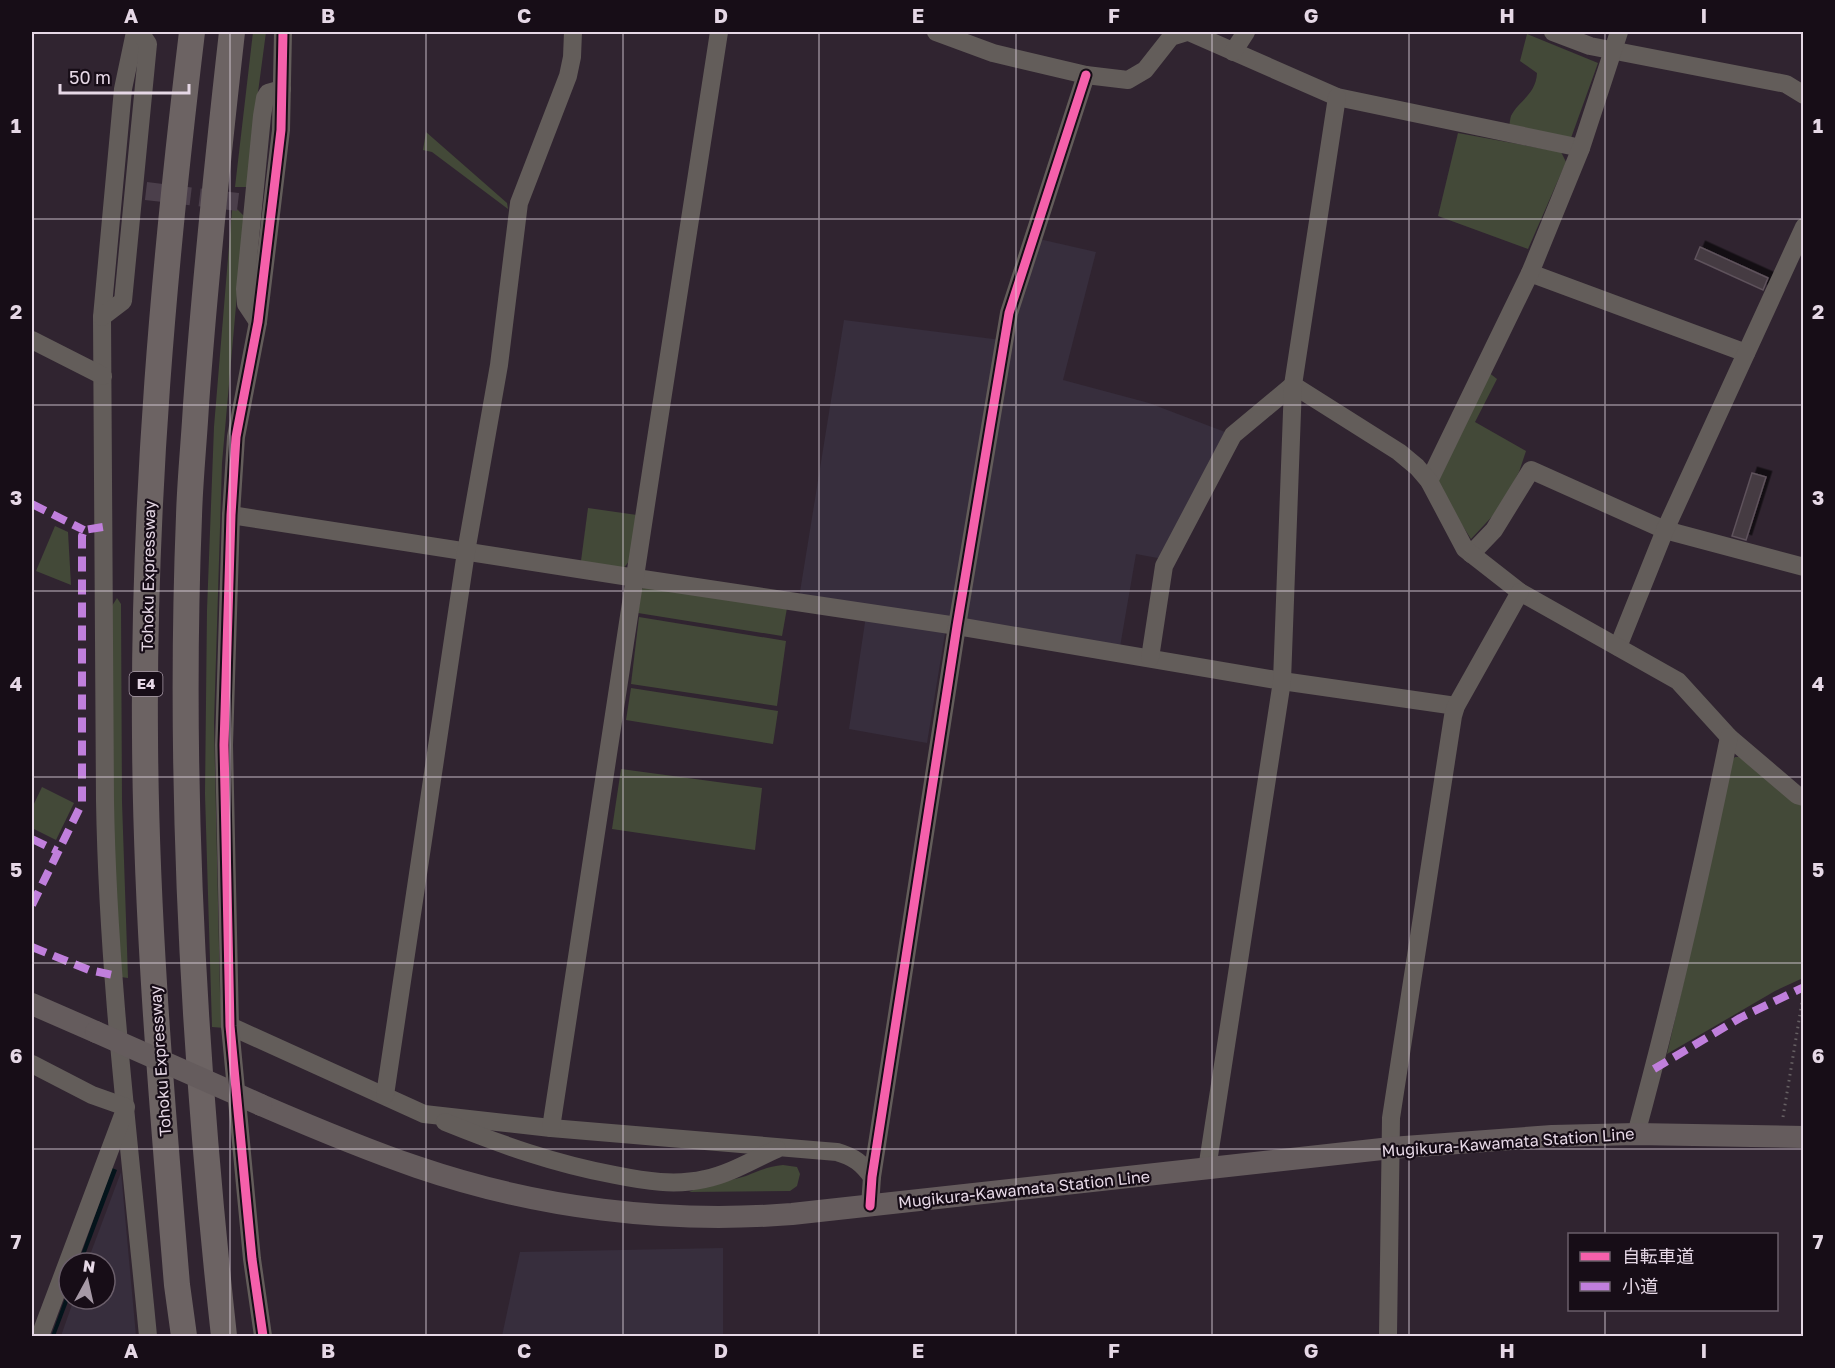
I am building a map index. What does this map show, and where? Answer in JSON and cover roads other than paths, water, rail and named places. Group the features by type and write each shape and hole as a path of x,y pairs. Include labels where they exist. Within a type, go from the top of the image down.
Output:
{"highway":[{"name":"Tohoku Expressway","path":"184,1336 177,1285 168,1178 152,941 145,736 149,513 163,294 192,32"},
{"name":"E4","path":"224,1336 204,1141 191,942 185,738 189,515 205,287 232,32"}],"main road":[{"name":"Mugikura-Kawamata Station Line","path":"32,1004 261,1105 418,1168 499,1191 587,1208 690,1217 751,1217 870,1206 1391,1148 1552,1136 1636,1134 1803,1137"}],"street":[{"path":"135,32 123,89 102,317 106,876 148,1336"},
{"path":"102,317 123,301 140,190 148,44 140,32"},
{"path":"263,1336 252,1259 230,1026 224,745 231,515 240,412 258,322 281,130 283,32"},
{"path":"385,1095 466,552 499,366 519,203 568,76 573,32"},
{"path":"551,1128 719,32"},
{"path":"936,32 993,53 1086,75 1128,80 1145,70 1171,37 1188,32 1337,97 1581,148"},
{"path":"1233,52 1246,32"},
{"path":"1553,32 1590,46 1786,84 1803,94"},
{"path":"1429,481 1530,273 1581,148 1619,32"},
{"path":"870,1206 872,1177 957,626 1009,313 1086,75"},
{"path":"258,322 246,304 246,203 265,98 268,93 282,89"},
{"path":"1208,1169 1282,681 1293,385 1337,97"},
{"path":"1618,647 1665,530 1803,227"},
{"path":"1530,273 1746,353"},
{"path":"32,340 103,376"},
{"path":"1293,385 1400,452 1417,467 1429,481 1465,549 1471,554 1520,592 1678,681 1729,737 1797,795 1803,797"},
{"path":"1150,658 1164,566 1233,435 1293,385"},
{"path":"1471,554 1494,530 1531,470 1665,530 1803,567"},
{"path":"231,515 957,626 1282,681 1456,706"},
{"path":"1388,1336 1391,1118 1452,717 1520,592"},
{"path":"1636,1134 1664,1031 1703,865 1729,737"},
{"path":"230,1026 424,1114 528,1154 576,1168 643,1180 681,1183 707,1179 781,1147"},
{"path":"32,1064 92,1095 126,1107"},
{"path":"40,1336 126,1107"},
{"path":"424,1114 551,1128 837,1152 851,1156 862,1163 872,1177"}],"tunnel":[{"path":"146,191 238,202"}]}
